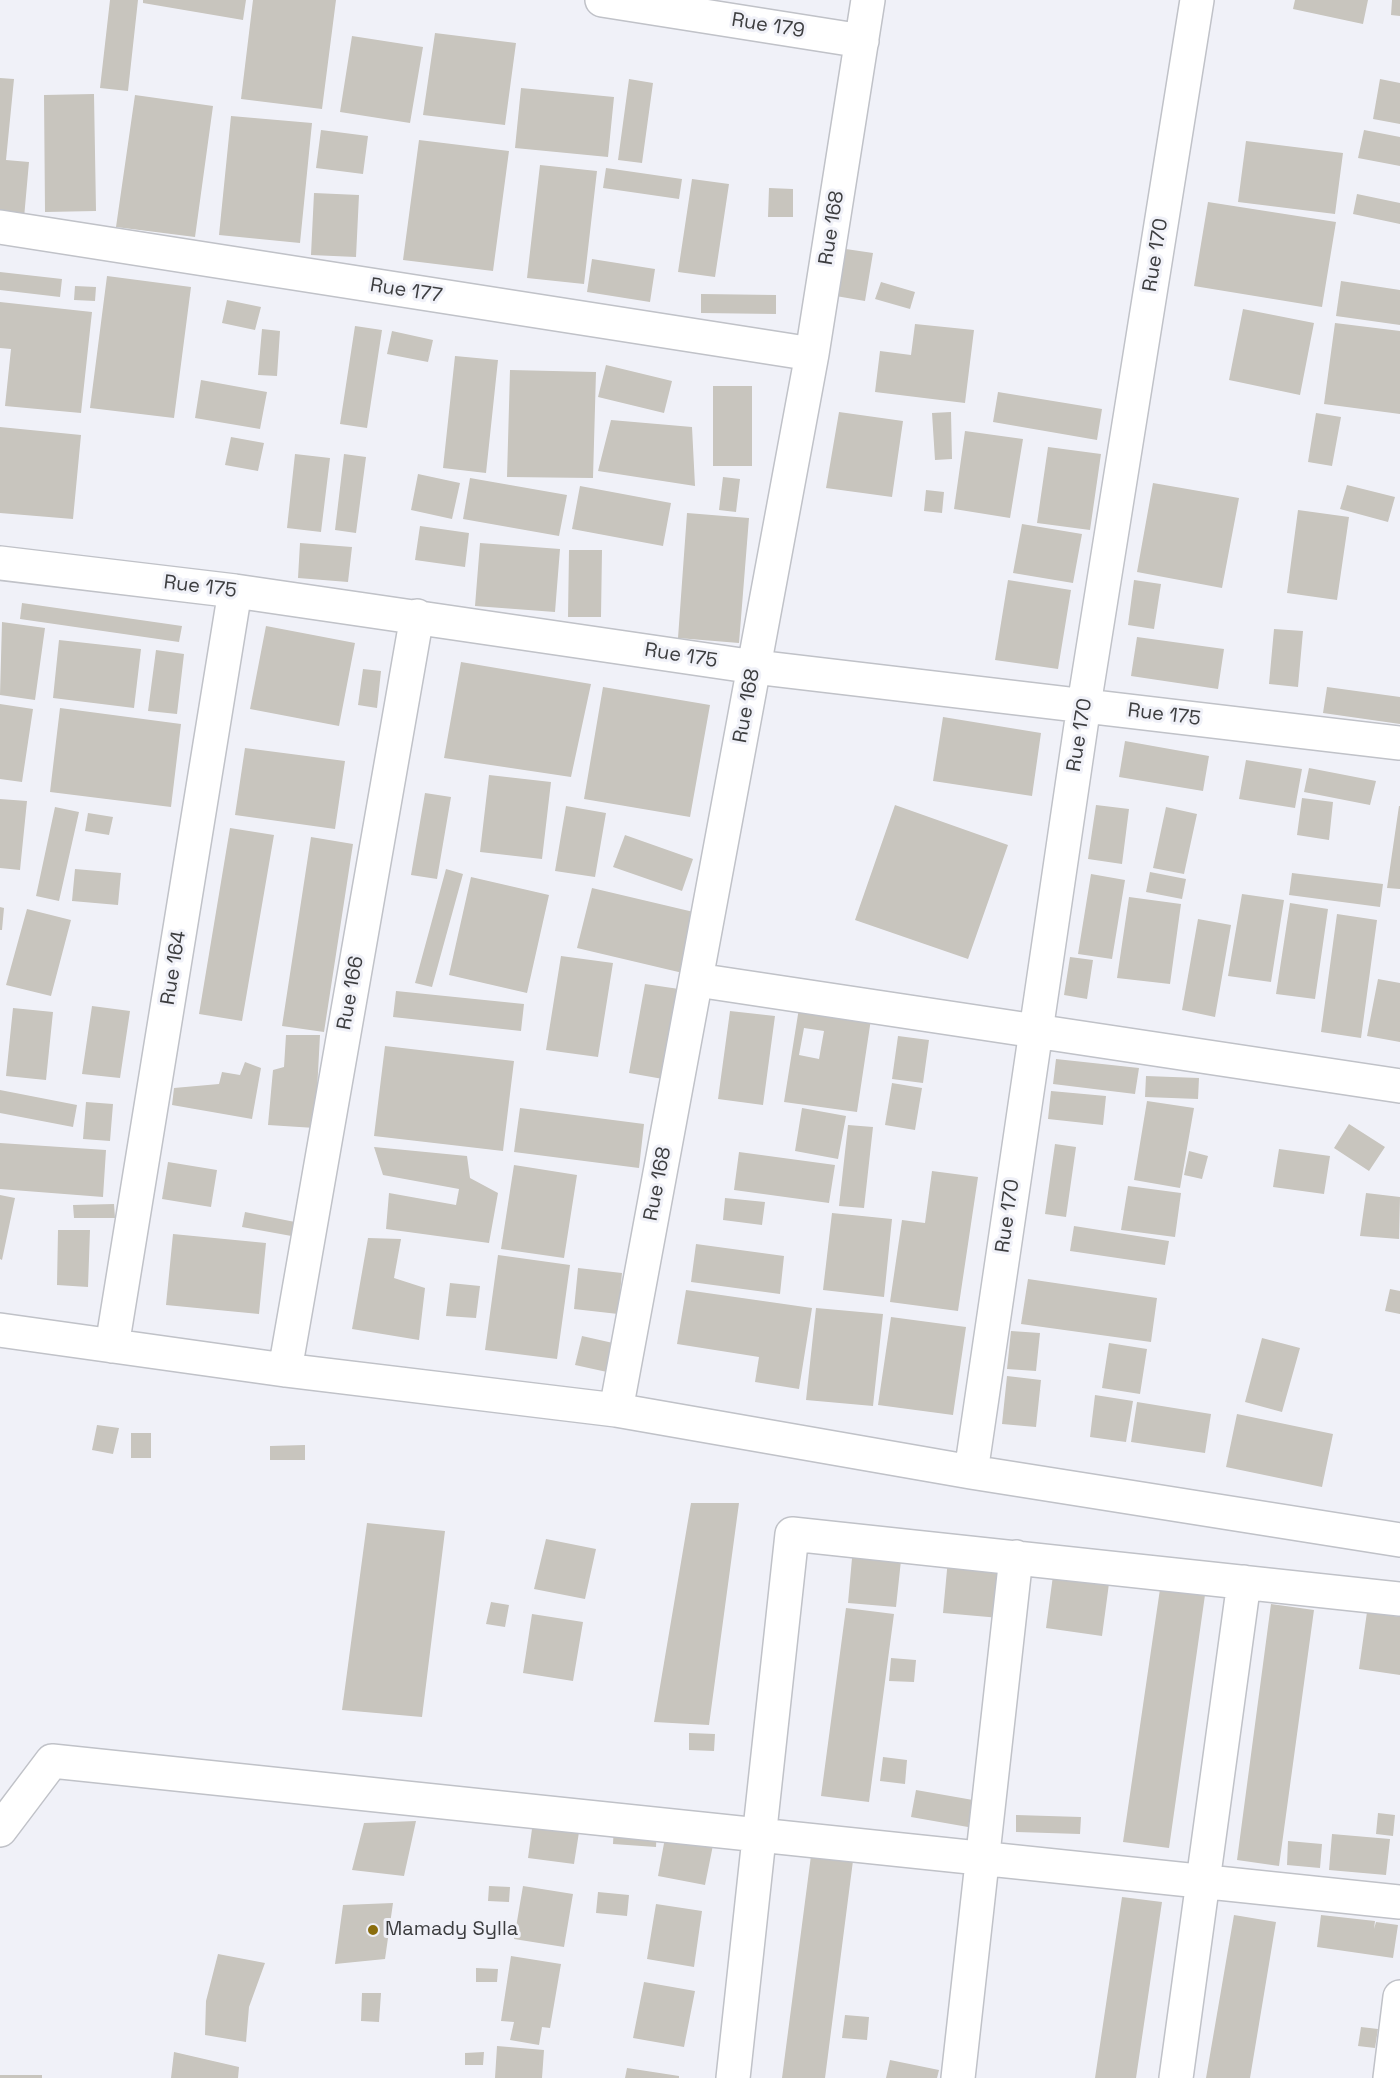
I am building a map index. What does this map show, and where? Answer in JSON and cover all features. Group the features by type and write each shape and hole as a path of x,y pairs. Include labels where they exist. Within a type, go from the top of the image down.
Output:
{"street":[{"name":"Rue 179","path":"602,0 862,41"},
{"name":"Rue 168","path":"616,1410 812,354 868,0"},
{"name":"Rue 170","path":"971,1472 1084,705 1197,0"},
{"name":"Rue 177","path":"0,227 812,354"},
{"name":"Rue 175","path":"0,563 235,591 417,616 754,667 1400,743"},
{"name":"Rue 164","path":"112,1346 235,591"},
{"name":"Rue 166","path":"285,1370 417,616"},
{"path":"696,980 1400,1086"},
{"path":"0,1330 285,1370 616,1410 971,1472 1400,1540"},
{"path":"733,2078 792,1534 1400,1599"},
{"path":"958,2078 1016,1557"},
{"path":"1176,2078 1244,1582"},
{"path":"0,1830 52,1761 1400,1902"},
{"path":"1390,2078 1400,1997"}],"building":[{"path":"110,0 138,0 128,91 100,88"},
{"path":"143,0 246,0 243,20 143,3"},
{"path":"253,0 336,0 322,109 241,99"},
{"path":"1295,0 1368,0 1363,24 1293,9"},
{"path":"1392,0 1400,0 1400,16 1391,15"},
{"path":"435,33 516,43 505,125 423,115"},
{"path":"352,36 423,47 410,123 340,112"},
{"path":"0,78 14,79 6,160 29,162 24,218 0,216"},
{"path":"629,79 653,83 642,163 618,160"},
{"path":"1380,79 1400,83 1400,124 1373,119"},
{"path":"521,88 614,97 608,157 515,148"},
{"path":"94,94 96,211 45,212 44,95"},
{"path":"135,95 213,106 195,237 116,227"},
{"path":"231,116 312,123 300,243 219,235"},
{"path":"321,130 368,136 363,174 316,168"},
{"path":"1364,130 1400,137 1400,166 1358,158"},
{"path":"419,140 509,151 493,271 403,260"},
{"path":"1246,141 1343,153 1335,214 1238,202"},
{"path":"540,165 597,171 584,284 527,278"},
{"path":"606,168 682,179 679,199 603,188"},
{"path":"692,179 729,184 715,277 678,272"},
{"path":"769,188 793,189 793,217 768,217"},
{"path":"314,193 359,195 356,257 311,255"},
{"path":"1357,194 1400,203 1400,224 1353,214"},
{"path":"1208,202 1336,222 1322,307 1194,286"},
{"path":"839,248 873,253 865,301 830,295"},
{"path":"592,259 655,269 650,302 587,292"},
{"path":"0,272 62,279 60,297 0,290"},
{"path":"107,276 191,287 174,418 90,408"},
{"path":"1341,281 1400,290 1400,325 1336,316"},
{"path":"881,282 915,292 910,309 875,299"},
{"path":"75,286 96,287 95,301 74,300"},
{"path":"701,294 776,295 776,314 701,313"},
{"path":"227,300 261,307 255,330 222,323"},
{"path":"0,302 92,312 81,413 5,406 11,349 0,348"},
{"path":"1243,309 1314,323 1300,395 1229,380"},
{"path":"1335,323 1400,331 1400,414 1324,404"},
{"path":"915,324 974,330 965,403 875,392 880,351 911,355"},
{"path":"355,326 382,330 367,428 340,424"},
{"path":"262,329 280,331 277,376 258,375"},
{"path":"392,331 433,340 428,362 387,354"},
{"path":"455,356 498,360 486,473 443,468"},
{"path":"606,365 672,381 664,413 598,397"},
{"path":"510,370 596,372 593,478 507,477"},
{"path":"201,380 267,392 260,429 195,418"},
{"path":"713,386 752,386 752,466 713,466"},
{"path":"998,392 1102,409 1097,440 993,422"},
{"path":"839,412 903,421 892,497 826,488"},
{"path":"951,412 952,459 935,460 932,413"},
{"path":"1316,413 1341,417 1332,466 1308,462"},
{"path":"611,420 692,427 695,486 598,471"},
{"path":"0,427 81,435 73,519 0,513"},
{"path":"965,431 1023,439 1010,518 954,509"},
{"path":"231,437 264,443 258,471 225,465"},
{"path":"1048,447 1101,454 1090,530 1037,523"},
{"path":"295,454 330,458 321,532 287,528"},
{"path":"344,454 366,457 356,533 335,530"},
{"path":"418,474 460,483 452,519 411,510"},
{"path":"723,477 740,479 736,512 719,510"},
{"path":"470,478 567,495 559,536 463,519"},
{"path":"1153,483 1239,498 1222,588 1137,572"},
{"path":"1347,485 1395,497 1388,522 1340,509"},
{"path":"580,486 671,503 663,546 572,529"},
{"path":"926,490 944,492 942,513 924,511"},
{"path":"1298,510 1349,517 1337,600 1287,593"},
{"path":"687,513 749,518 739,643 678,638"},
{"path":"1022,524 1082,534 1073,583 1013,573"},
{"path":"420,526 469,533 465,567 415,560"},
{"path":"300,543 352,547 348,582 298,578"},
{"path":"480,543 560,549 555,612 475,606"},
{"path":"569,550 602,550 601,617 568,617"},
{"path":"1008,580 1071,590 1058,669 995,660"},
{"path":"1134,580 1161,584 1154,629 1128,625"},
{"path":"22,603 182,626 179,642 20,619"},
{"path":"2,622 45,628 35,700 0,695"},
{"path":"266,626 355,643 339,726 250,709"},
{"path":"1274,629 1303,631 1298,687 1269,684"},
{"path":"1137,637 1224,649 1218,689 1131,676"},
{"path":"59,640 141,649 134,708 53,698"},
{"path":"156,650 184,654 177,714 148,711"},
{"path":"461,662 591,684 571,777 444,758"},
{"path":"363,669 381,671 377,708 358,705"},
{"path":"603,687 710,705 690,817 584,799"},
{"path":"1327,687 1400,697 1400,724 1323,713"},
{"path":"0,704 33,709 22,782 0,779"},
{"path":"60,708 181,724 171,807 50,792"},
{"path":"943,717 1041,733 1032,796 933,781"},
{"path":"1125,741 1209,756 1203,791 1119,777"},
{"path":"245,748 345,761 335,829 235,815"},
{"path":"1246,760 1302,769 1295,808 1239,799"},
{"path":"1309,768 1376,781 1370,805 1304,792"},
{"path":"489,775 551,782 542,859 480,852"},
{"path":"425,793 451,797 437,879 411,875"},
{"path":"1302,798 1333,802 1329,840 1297,835"},
{"path":"0,799 27,801 20,870 0,868"},
{"path":"895,805 1008,845 968,959 855,920"},
{"path":"1096,805 1129,809 1122,864 1088,859"},
{"path":"566,806 606,813 595,877 555,871"},
{"path":"1400,806 1400,889 1387,888"},
{"path":"55,807 79,812 59,901 36,896"},
{"path":"1166,807 1197,814 1184,874 1153,868"},
{"path":"88,813 113,817 109,835 85,831"},
{"path":"230,828 274,835 242,1021 199,1014"},
{"path":"625,835 693,859 682,891 613,867"},
{"path":"311,837 353,844 324,1032 282,1026"},
{"path":"75,869 121,873 118,905 72,901"},
{"path":"446,869 463,874 432,987 415,983"},
{"path":"1150,872 1186,879 1182,899 1146,892"},
{"path":"1292,873 1383,884 1380,907 1289,895"},
{"path":"1091,874 1125,880 1112,959 1078,954"},
{"path":"471,877 549,895 527,993 449,975"},
{"path":"592,888 702,914 687,974 577,948"},
{"path":"1242,894 1284,900 1271,982 1228,976"},
{"path":"1129,897 1181,904 1170,984 1117,978"},
{"path":"1290,903 1328,909 1315,999 1276,994"},
{"path":"0,907 4,908 2,930 0,930"},
{"path":"27,909 71,920 51,996 6,985"},
{"path":"1337,914 1377,920 1361,1038 1321,1032"},
{"path":"1198,919 1231,925 1215,1017 1182,1010"},
{"path":"561,956 613,963 598,1057 546,1050"},
{"path":"1070,957 1093,960 1087,999 1064,995"},
{"path":"1378,979 1400,983 1400,1042 1367,1036"},
{"path":"645,984 679,989 663,1079 629,1073"},
{"path":"396,991 524,1004 521,1031 393,1017"},
{"path":"92,1006 130,1011 120,1078 82,1074"},
{"path":"13,1008 53,1012 46,1080 6,1076"},
{"path":"799,1008 871,1019 857,1112 784,1102","holes":["804,1028 824,1031 819,1059 799,1055"]},
{"path":"730,1011 775,1016 763,1105 718,1099"},
{"path":"286,1035 320,1035 315,1128 268,1125 273,1070 284,1067"},
{"path":"898,1036 929,1040 923,1083 892,1079"},
{"path":"385,1046 514,1061 503,1151 374,1136"},
{"path":"1056,1059 1139,1068 1135,1094 1053,1084"},
{"path":"245,1062 261,1068 252,1119 172,1105 174,1088 219,1084 222,1072 240,1075"},
{"path":"1146,1076 1199,1078 1198,1099 1145,1097"},
{"path":"892,1083 922,1088 915,1130 885,1125"},
{"path":"0,1090 77,1105 73,1127 0,1113"},
{"path":"1051,1091 1106,1096 1103,1125 1048,1119"},
{"path":"1147,1101 1194,1108 1180,1188 1134,1180"},
{"path":"86,1102 113,1104 110,1141 83,1139"},
{"path":"520,1108 644,1124 639,1168 514,1152"},
{"path":"802,1108 846,1116 838,1159 795,1151"},
{"path":"1349,1124 1385,1147 1369,1171 1334,1148"},
{"path":"848,1125 873,1127 864,1208 839,1206"},
{"path":"0,1143 106,1150 103,1197 0,1189"},
{"path":"1055,1144 1076,1147 1066,1217 1045,1214"},
{"path":"374,1147 467,1156 470,1178 498,1193 489,1243 386,1229 389,1193 456,1205 459,1189 383,1175"},
{"path":"1279,1149 1330,1156 1324,1194 1273,1187"},
{"path":"1189,1151 1208,1156 1202,1179 1184,1175"},
{"path":"739,1152 835,1165 829,1203 734,1190"},
{"path":"168,1162 217,1170 211,1207 162,1199"},
{"path":"514,1165 577,1175 564,1258 501,1249"},
{"path":"932,1171 978,1177 958,1311 890,1302 902,1220 925,1223"},
{"path":"1128,1186 1181,1193 1175,1237 1121,1230"},
{"path":"1366,1193 1400,1197 1399,1239 1360,1236"},
{"path":"0,1195 15,1198 2,1260 0,1259"},
{"path":"725,1198 765,1202 762,1225 723,1220"},
{"path":"114,1204 115,1218 74,1218 73,1205"},
{"path":"245,1212 300,1223 297,1237 242,1227"},
{"path":"832,1213 892,1219 884,1297 823,1290"},
{"path":"1074,1226 1169,1241 1165,1265 1070,1251"},
{"path":"58,1230 90,1230 88,1287 57,1285"},
{"path":"173,1234 266,1243 259,1314 166,1305"},
{"path":"368,1238 401,1239 394,1278 425,1288 419,1340 352,1329"},
{"path":"696,1244 784,1256 780,1294 691,1282"},
{"path":"498,1255 570,1265 557,1359 485,1350"},
{"path":"578,1268 622,1273 618,1314 574,1309"},
{"path":"1028,1279 1157,1298 1151,1342 1021,1324"},
{"path":"450,1283 480,1286 476,1318 446,1316"},
{"path":"1390,1289 1400,1291 1400,1314 1385,1311"},
{"path":"686,1290 812,1308 799,1389 755,1382 759,1357 677,1344"},
{"path":"816,1308 883,1314 873,1406 806,1400"},
{"path":"891,1317 966,1327 953,1415 878,1405"},
{"path":"1011,1331 1040,1333 1036,1371 1007,1369"},
{"path":"582,1336 613,1343 607,1372 575,1365"},
{"path":"1262,1338 1300,1348 1282,1412 1245,1402"},
{"path":"1109,1343 1147,1349 1140,1394 1102,1388"},
{"path":"1007,1376 1041,1380 1036,1427 1002,1424"},
{"path":"1095,1395 1133,1401 1126,1442 1090,1437"},
{"path":"1137,1402 1211,1414 1205,1453 1131,1442"},
{"path":"1237,1414 1333,1434 1322,1487 1226,1467"},
{"path":"97,1425 119,1428 113,1454 92,1450"},
{"path":"131,1433 151,1433 151,1458 131,1458"},
{"path":"305,1445 305,1460 270,1460 270,1446"},
{"path":"691,1503 739,1503 709,1725 654,1722"},
{"path":"367,1523 445,1531 422,1717 342,1710"},
{"path":"546,1539 596,1549 585,1599 534,1589"},
{"path":"853,1547 902,1551 896,1607 848,1603"},
{"path":"948,1559 1005,1563 1000,1618 943,1613"},
{"path":"1054,1568 1110,1576 1102,1636 1046,1628"},
{"path":"1160,1589 1205,1595 1169,1848 1123,1842"},
{"path":"491,1602 509,1605 505,1627 486,1624"},
{"path":"1271,1604 1314,1610 1279,1866 1237,1860"},
{"path":"846,1608 894,1614 869,1802 821,1796"},
{"path":"1367,1612 1400,1617 1400,1675 1359,1669"},
{"path":"532,1614 583,1622 573,1681 523,1673"},
{"path":"891,1658 916,1660 914,1682 889,1681"},
{"path":"689,1733 715,1734 714,1751 689,1750"},
{"path":"883,1757 907,1760 905,1784 880,1781"},
{"path":"916,1790 973,1800 968,1827 911,1817"},
{"path":"535,1807 582,1813 574,1864 528,1858"},
{"path":"1378,1813 1395,1815 1393,1836 1376,1834"},
{"path":"1016,1815 1081,1817 1080,1834 1016,1832"},
{"path":"416,1821 404,1876 352,1870 364,1823"},
{"path":"614,1824 657,1827 656,1847 613,1844"},
{"path":"667,1827 715,1835 705,1885 658,1876"},
{"path":"1332,1834 1390,1839 1386,1875 1329,1870"},
{"path":"1288,1841 1322,1844 1320,1868 1287,1865"},
{"path":"812,1848 854,1853 825,2078 782,2078"},
{"path":"489,1886 510,1887 509,1902 488,1901"},
{"path":"523,1886 573,1894 564,1947 514,1939"},
{"path":"598,1892 629,1895 627,1916 596,1913"},
{"path":"1122,1897 1162,1902 1136,2078 1095,2078"},
{"path":"393,1903 385,1959 335,1964 343,1905"},
{"path":"656,1904 702,1911 694,1967 647,1959"},
{"path":"1234,1915 1276,1922 1250,2078 1206,2078"},
{"path":"1321,1915 1375,1921 1374,1929 1376,1922 1398,1925 1393,1958 1317,1947"},
{"path":"218,1954 265,1963 249,2007 246,2042 205,2035 206,2001"},
{"path":"511,1956 561,1964 550,2028 542,2027 539,2045 510,2040 514,2022 501,2021"},
{"path":"476,1968 498,1969 497,1982 476,1982"},
{"path":"644,1982 695,1991 684,2047 633,2038"},
{"path":"362,1993 381,1993 379,2022 361,2021"},
{"path":"845,2015 869,2017 867,2040 842,2038"},
{"path":"1361,2027 1378,2029 1375,2048 1358,2046"},
{"path":"497,2046 544,2050 542,2078 495,2078"},
{"path":"174,2052 239,2067 238,2078 171,2078"},
{"path":"484,2052 483,2065 465,2065 465,2053"},
{"path":"890,2060 939,2070 937,2078 886,2078"},
{"path":"627,2068 679,2076 679,2078 625,2078"},
{"path":"0,2075 42,2075 42,2078 0,2078"}],"place":[{"name":"Mamady Sylla","path":"373,1930"}]}
